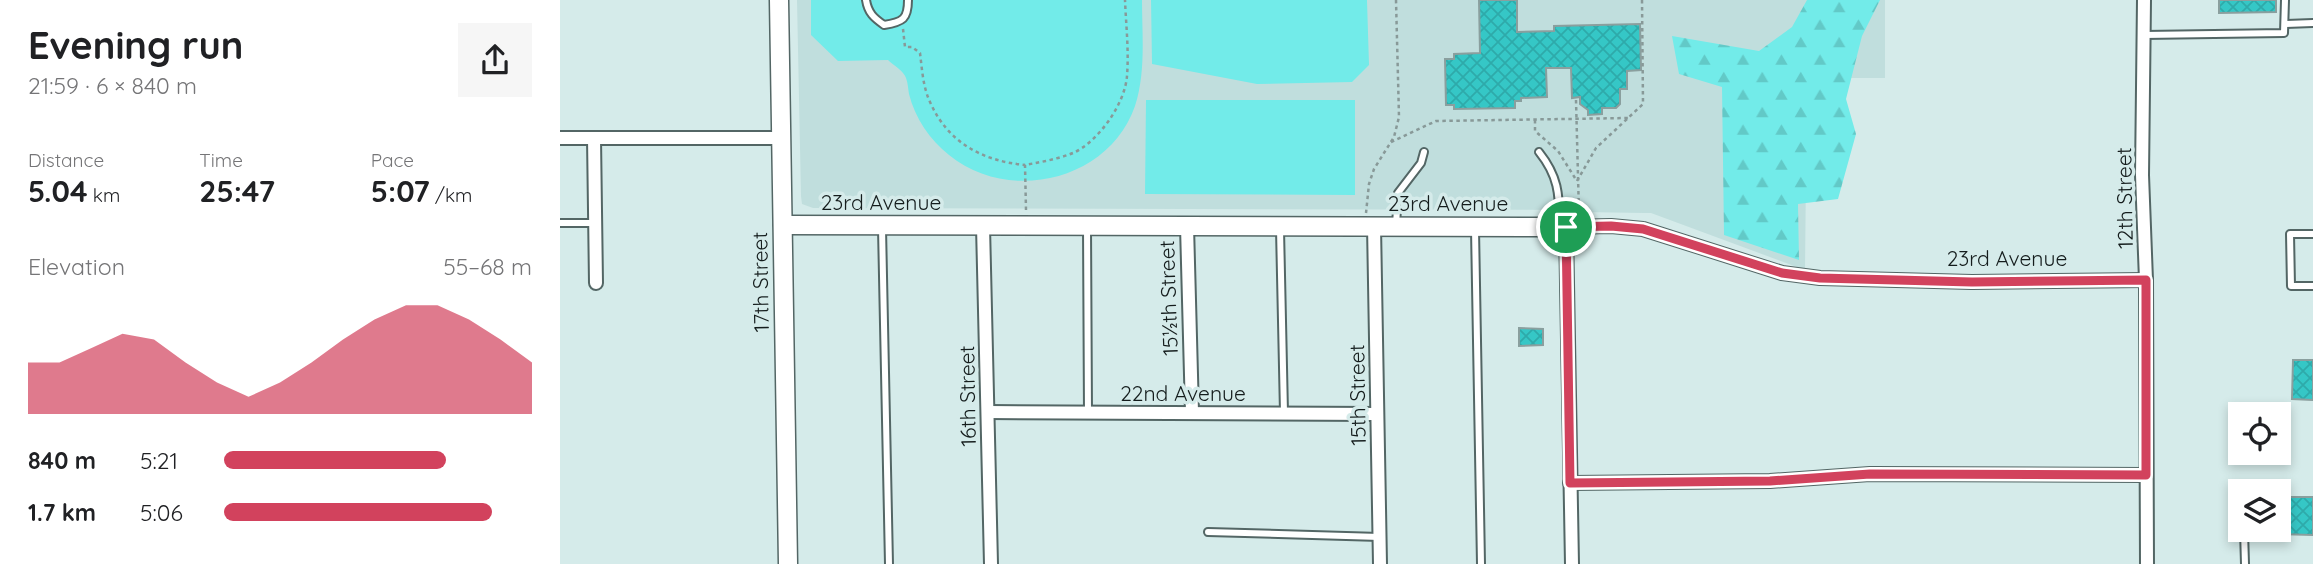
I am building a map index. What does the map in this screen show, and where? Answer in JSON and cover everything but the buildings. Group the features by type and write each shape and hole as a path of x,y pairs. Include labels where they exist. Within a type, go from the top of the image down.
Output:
{"street":[{"name":"17th Street","path":"779,0 788,564"},
{"name":"12th Street","path":"2144,0 2142,175 2146,280 2147,564"},
{"path":"560,138 781,138"},
{"path":"594,138 596,283"},
{"name":"23rd Avenue","path":"783,225 1280,226 1370,220 1396,226 1475,227 1568,223 1643,229 1782,273 1820,278 1972,282 2146,280"},
{"name":"15th Street","path":"1370,220 1380,564"},
{"path":"1568,223 1572,564"},
{"name":"16th Street","path":"983,226 991,564"},
{"name":"15½th Street","path":"1186,226 1192,412"},
{"name":"22nd Avenue","path":"988,412 1377,414"},
{"path":"1570,483 1770,481 1870,474 2146,475"}],"lane":[{"path":"866,0 867,9 873,17 884,24 896,23 905,18 908,0"},
{"path":"2144,35 2284,33 2285,0"},
{"path":"2285,24 2313,23"},
{"path":"1396,226 1398,193 1422,163 1424,152"},
{"path":"1539,152 1549,164 1558,185 1568,223"},
{"path":"560,223 594,223"},
{"path":"882,226 889,564"},
{"path":"1087,226 1088,414"},
{"path":"1280,226 1284,413"},
{"path":"1475,227 1481,564"},
{"path":"2313,234 2290,234 2291,286 2313,286"},
{"path":"1208,531 1380,537"},
{"path":"2244,542 2245,564"}],"path":[{"path":"904,33 905,47 912,47 920,53 929,100 954,136 989,159 1025,165 1074,153 1108,122 1127,78 1125,0"},
{"path":"1370,220 1369,184 1374,169 1391,142 1399,117 1396,0"},
{"path":"1577,181 1596,148 1643,104 1642,0"},
{"path":"1568,223 1577,181 1576,100"},
{"path":"1391,142 1436,121 1628,118"},
{"path":"1535,120 1535,131 1558,151 1577,181"},
{"path":"1025,165 1026,209"}],"shaded area":[{"path":"797,0 1885,0 1885,78 1807,78 1805,270 1651,213 1580,210 813,208 802,204 801,196"}],"green space":[{"path":"811,0 1142,0 1142,67 1135,106 1122,132 1103,152 1081,167 1055,177 1027,181 1000,179 973,170 936,143 915,112 905,75 888,60 838,61 811,35"},
{"path":"1151,0 1367,0 1369,65 1352,82 1257,84 1152,64"},
{"path":"1807,0 1880,0 1862,36 1846,99 1856,134 1838,199 1798,204 1799,260 1724,235 1722,87 1679,74 1672,36 1759,51 1792,27"},
{"path":"1146,100 1355,100 1355,195 1145,194"}],"route":[{"path":"1611,226 1643,229 1797,276 1875,281 2146,280 2146,475 1870,474 1770,481 1570,483 1566,227 1611,226"}]}
